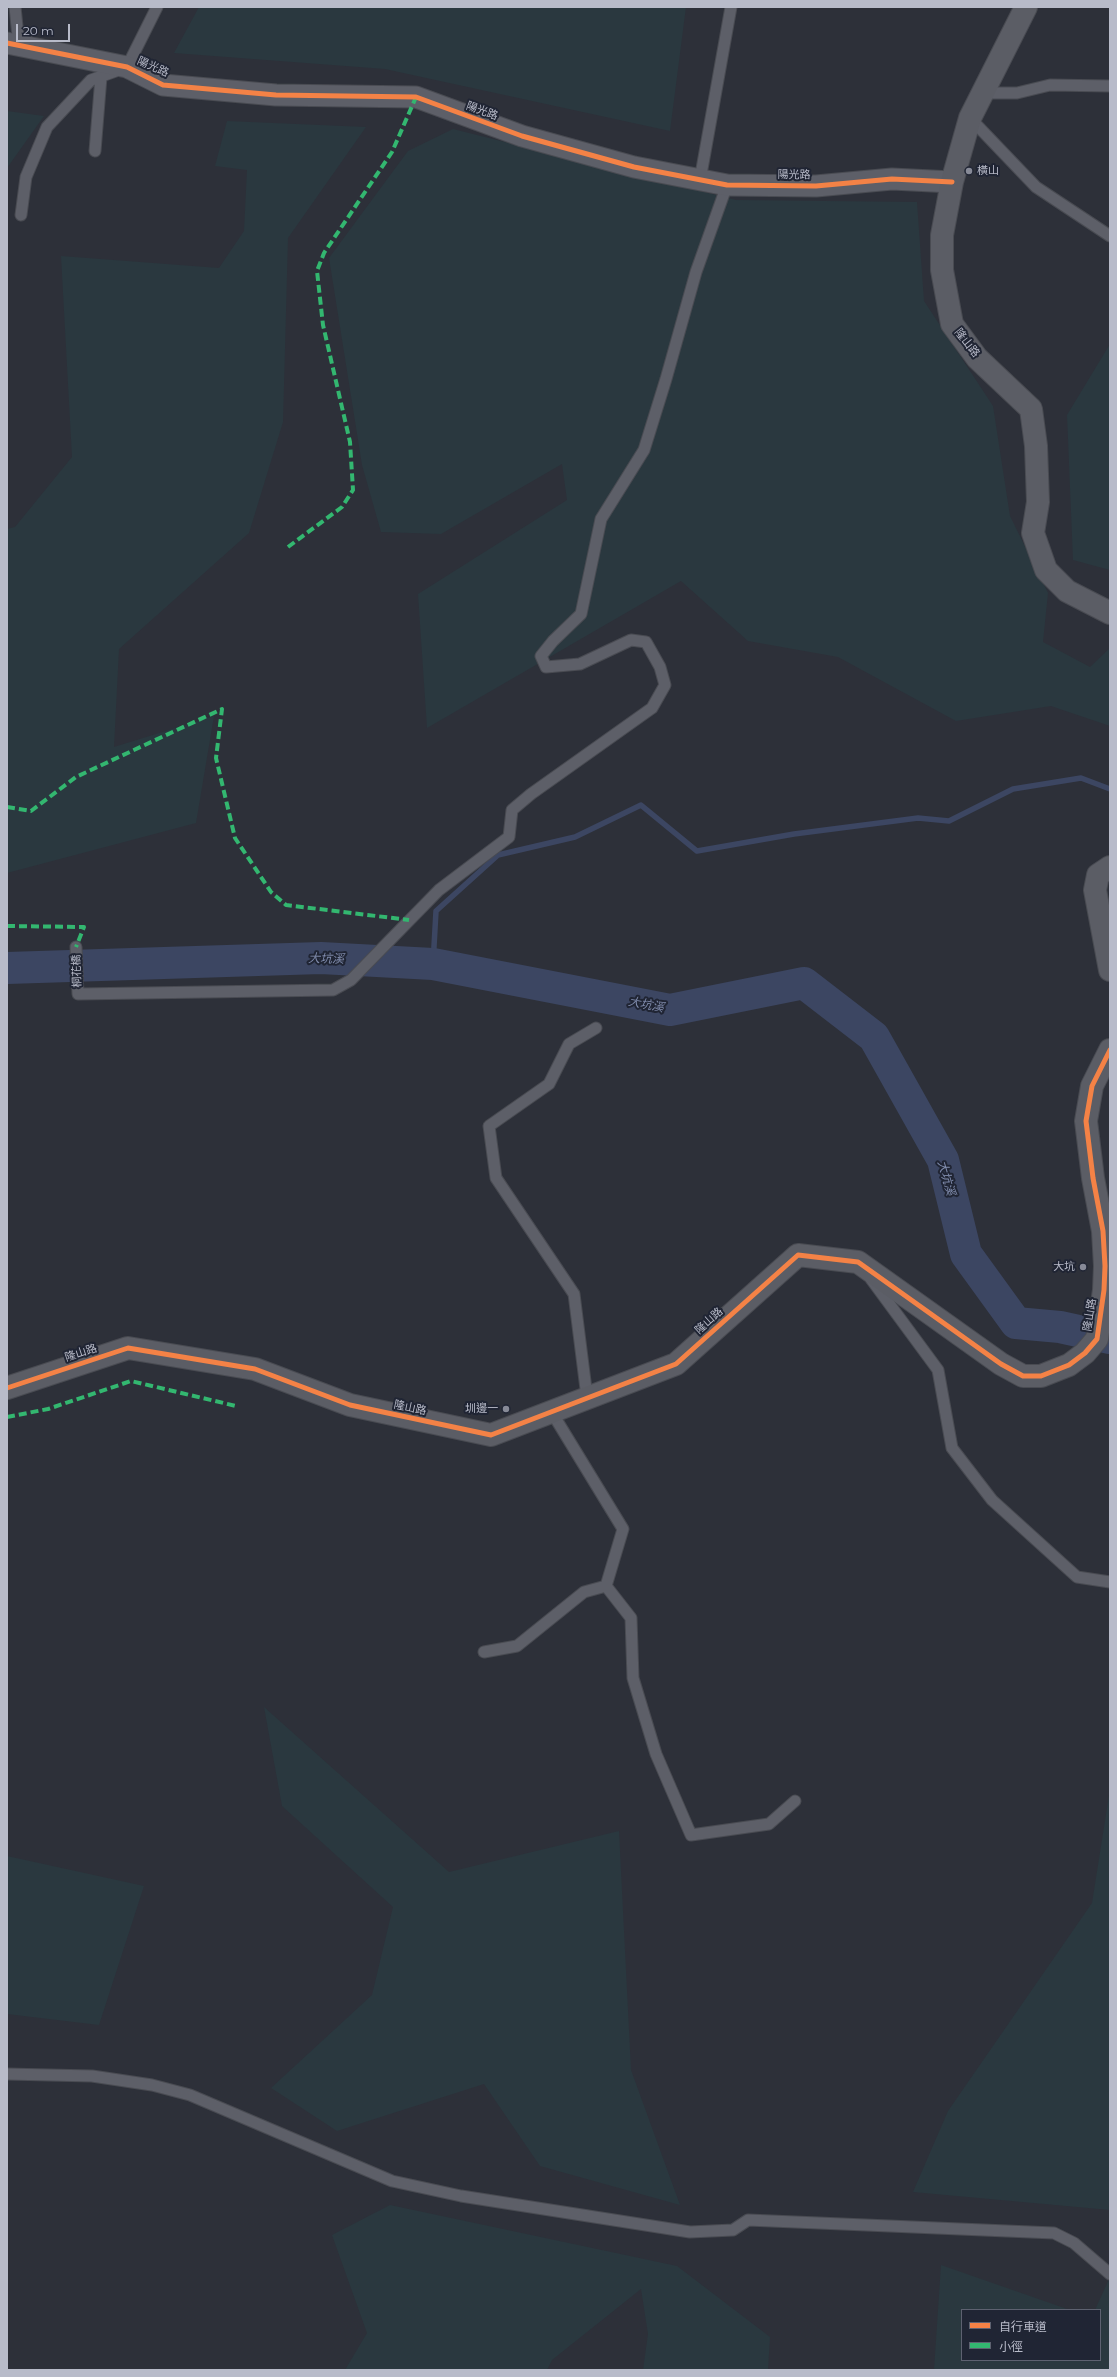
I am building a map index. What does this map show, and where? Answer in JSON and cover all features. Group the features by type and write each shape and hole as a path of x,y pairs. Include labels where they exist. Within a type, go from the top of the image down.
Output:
{"street":[{"name":"隆山路","path":"1026,7 970,118 952,182 942,235 942,270 952,324 977,358 1031,408 1036,446 1038,502 1033,533 1046,570 1067,591 1110,613"},
{"name":"陽光路","path":"13,45 127,67 163,85 276,95 416,97 522,136 634,167 727,185 816,186 892,179 952,182"},
{"path":"1110,867 1098,875 1095,890 1110,970"},
{"name":"隆山路","path":"7,1388 128,1348 255,1369 350,1406 491,1434 676,1364 798,1255 858,1262 1001,1364 1023,1376 1041,1376 1070,1365 1085,1353 1096,1339 1104,1290 1103,1231 1093,1178 1086,1121 1092,1086 1110,1050"}],"lane":[{"path":"13,45 15,7"},
{"path":"22,215 26,177 47,127 91,80 127,67 157,7"},
{"path":"700,180 731,7"},
{"path":"95,151 101,77"},
{"path":"983,93 1017,93 1050,85 1110,86"},
{"path":"970,118 1036,187 1110,236"},
{"name":"桐花橋","path":"76,947 78,994 333,990 351,980 439,890 509,837 512,810 530,794 652,708 665,684 660,667 646,642 631,640 580,664 546,667 541,656 553,641 581,614 602,519 644,450 666,379 696,272 727,185"},
{"path":"587,1397 574,1294 496,1178 489,1126 549,1084 569,1044 596,1028"},
{"path":"858,1262 938,1370 952,1448 992,1500 1077,1577 1110,1582"},
{"path":"551,1411 623,1529 606,1586"},
{"path":"484,1652 517,1646 584,1592 606,1586"},
{"path":"606,1586 631,1618 633,1678 656,1754 691,1835 769,1824 795,1802"},
{"path":"7,2074 92,2076 152,2085 190,2095 392,2181 461,2196 690,2232 733,2230 748,2220 1054,2233 1074,2243 1110,2274"}],"shaded area":[{"path":"199,7 686,7 670,131 385,69 174,53"},
{"path":"7,111 44,116 7,168"},
{"path":"227,121 366,127 288,238 283,422 249,533 119,649 114,747 214,716 196,823 7,873 7,529 15,527 72,457 61,256 219,268 244,231 247,170 215,166"},
{"path":"453,129 736,200 917,202 924,301 993,406 1010,516 1048,593 1043,642 1090,667 1110,648 1110,726 1051,706 956,721 838,657 748,641 681,581 427,728 418,594 567,500 562,464 441,534 381,532 362,465 329,258 408,151"},
{"path":"1110,344 1110,570 1073,560 1067,415"},
{"path":"264,1707 449,1872 619,1831 631,2070 680,2205 540,2166 484,2084 337,2131 271,2088 372,1995 393,1907 282,1806"},
{"path":"1110,1789 1110,2210 913,2192 948,2111 1092,1903"},
{"path":"7,1856 144,1886 99,2025 7,2014"},
{"path":"390,2205 677,2266 770,2337 768,2370 643,2370 648,2334 641,2289 552,2360 547,2370 345,2370 367,2333 332,2235"},
{"path":"941,2265 1067,2309 961,2309 961,2361 1101,2361 1101,2309 1095,2309 1110,2277 1110,2370 934,2370"}],"waterway":[{"path":"433,964 436,911 498,855 575,837 641,805 697,851 794,834 918,818 949,821 1013,789 1081,778 1110,789"},
{"name":"大坑溪","path":"7,968 321,958 433,964 670,1010 804,983 874,1037 943,1160 966,1254 1016,1323 1060,1327 1110,1338"}],"marked path":[{"path":"288,547 342,507 353,490 350,442 323,325 317,271 324,253 392,152 416,97"},
{"path":"7,807 31,811 76,777 222,709 216,758 235,838 271,892 286,905 409,920"},
{"path":"7,926 84,927 76,947"},
{"path":"7,1417 48,1409 131,1381 236,1406"}],"cycle path":[{"path":"7,43 127,67 163,85 276,95 416,97 522,136 634,167 727,185 816,186 892,179 952,182"},
{"path":"7,1388 128,1348 255,1369 350,1405 491,1435 676,1364 798,1255 858,1262 1001,1364 1023,1376 1041,1376 1069,1365 1085,1353 1097,1339 1104,1290 1105,1266 1103,1231 1093,1178 1086,1121 1092,1086 1110,1050"}],"place":[{"name":"橫山","path":"969,171"},
{"name":"大坑","path":"1083,1267"},
{"name":"圳邊一","path":"506,1409"}]}
